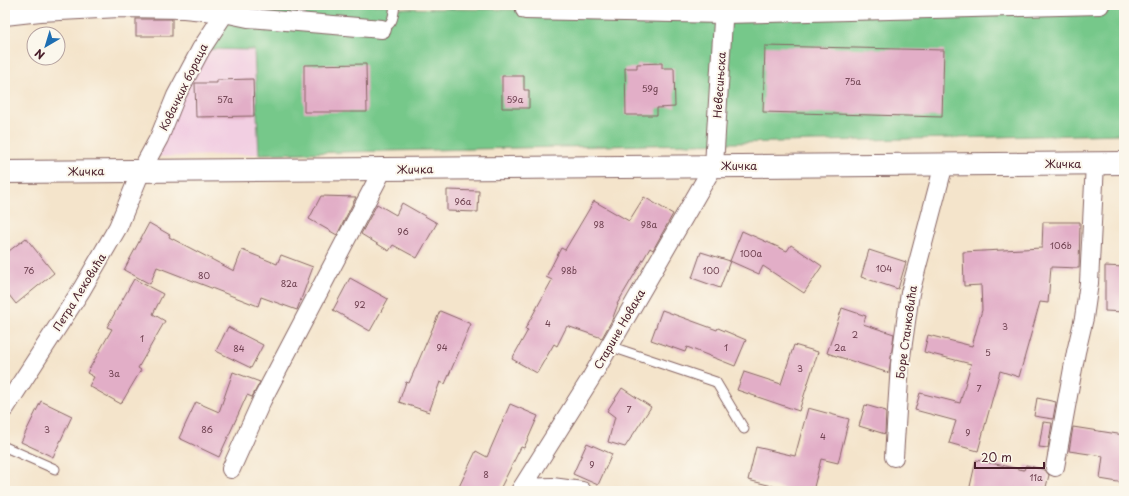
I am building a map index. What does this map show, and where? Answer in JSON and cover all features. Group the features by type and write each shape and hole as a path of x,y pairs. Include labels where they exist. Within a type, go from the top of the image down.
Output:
{"main road":[{"name":"Жичка","path":"5,172 714,165 1124,163"}],"street":[{"path":"526,10 1100,5"},
{"path":"5,16 40,12 120,8 227,9 248,18 382,29"},
{"name":"Ковачких бораца","path":"141,171 158,138 176,96 201,49 227,9"},
{"name":"Невесињска","path":"714,165 724,9"},
{"name":"Жичка","path":"1055,468 1076,352 1084,318 1089,283 1094,163"},
{"name":"Боре Станковића","path":"894,457 900,364 910,293 944,164"},
{"name":"Старине Новака","path":"521,490 591,378 714,165"},
{"name":"Жичка","path":"231,468 262,400 382,169"},
{"name":"Петра Лековића","path":"5,408 82,289 114,234 141,171"},
{"path":"521,490 552,487 582,491"}],"lane":[{"path":"382,29 389,26 392,21 395,5"},
{"path":"609,346 716,382 744,428"},
{"path":"5,447 55,468"}],"shaded area":[{"path":"201,49 254,50 259,154 149,157"}],"green space":[{"path":"230,5 388,5 389,8 525,10 1124,5 1124,134 259,154 254,50 201,49"}],"building":[{"path":"136,19 172,19 172,36 136,36"},
{"path":"765,46 944,50 942,117 763,112"},
{"path":"662,63 662,68 674,68 675,107 657,108 657,115 626,115 625,68 637,68 637,64"},
{"path":"366,64 367,112 304,112 304,65"},
{"path":"502,76 524,76 524,90 529,90 529,108 502,108"},
{"path":"253,79 254,116 196,117 195,83 217,83 217,80"},
{"path":"447,190 479,191 478,212 447,211"},
{"path":"321,196 356,197 337,235 309,219"},
{"path":"644,197 673,214 653,250 650,248 617,304 612,320 602,338 567,326 557,346 554,344 537,373 512,359 528,330 525,329 552,280 546,277 561,248 565,250 594,201 629,221"},
{"path":"402,203 437,223 417,258 393,245 389,251 361,234 377,204 396,215"},
{"path":"1043,222 1080,222 1079,268 1051,267 1048,303 1040,302 1019,377 1000,371 978,451 949,443 956,421 915,410 920,393 960,403 971,364 924,352 928,335 972,346 982,310 981,285 964,286 963,252 1042,248"},
{"path":"149,223 170,235 169,237 234,271 242,250 277,264 281,255 313,267 297,310 261,297 258,306 157,267 150,284 124,270"},
{"path":"742,231 787,251 791,245 822,266 804,293 763,266 759,274 730,261"},
{"path":"26,238 54,273 16,304 5,290 5,254"},
{"path":"869,250 906,262 898,289 861,277"},
{"path":"701,252 730,261 720,288 692,278"},
{"path":"1105,266 1124,267 1124,312 1105,311"},
{"path":"350,278 388,299 370,331 333,310"},
{"path":"134,279 163,294 153,314 165,321 138,368 141,370 121,404 89,386 94,377 87,373 112,329 107,327"},
{"path":"842,308 866,316 863,324 894,334 889,373 827,353"},
{"path":"662,310 717,330 718,328 746,340 735,366 687,347 685,352 651,340"},
{"path":"440,311 471,324 445,384 440,382 429,412 399,402 406,382 409,383"},
{"path":"228,327 263,345 251,368 216,351"},
{"path":"794,345 818,352 799,411 737,390 744,372 781,384"},
{"path":"233,372 260,382 252,397 247,395 219,457 179,438 196,402 219,412"},
{"path":"622,388 651,407 625,447 608,442 615,417 607,411"},
{"path":"1037,398 1056,402 1053,419 1034,416"},
{"path":"41,401 72,416 53,457 21,442"},
{"path":"510,404 538,416 524,448 521,447 499,491 457,491 476,451 487,457"},
{"path":"865,405 886,411 885,434 859,426"},
{"path":"808,408 849,419 838,463 821,459 813,491 792,491 748,480 756,447 795,456"},
{"path":"1043,422 1052,423 1048,448 1039,447"},
{"path":"1073,427 1124,435 1124,483 1100,479 1103,456 1069,451"},
{"path":"587,443 612,454 598,485 573,474"},
{"path":"976,460 1024,470 1026,465 1045,470 1049,475 1045,491 969,491"}]}
